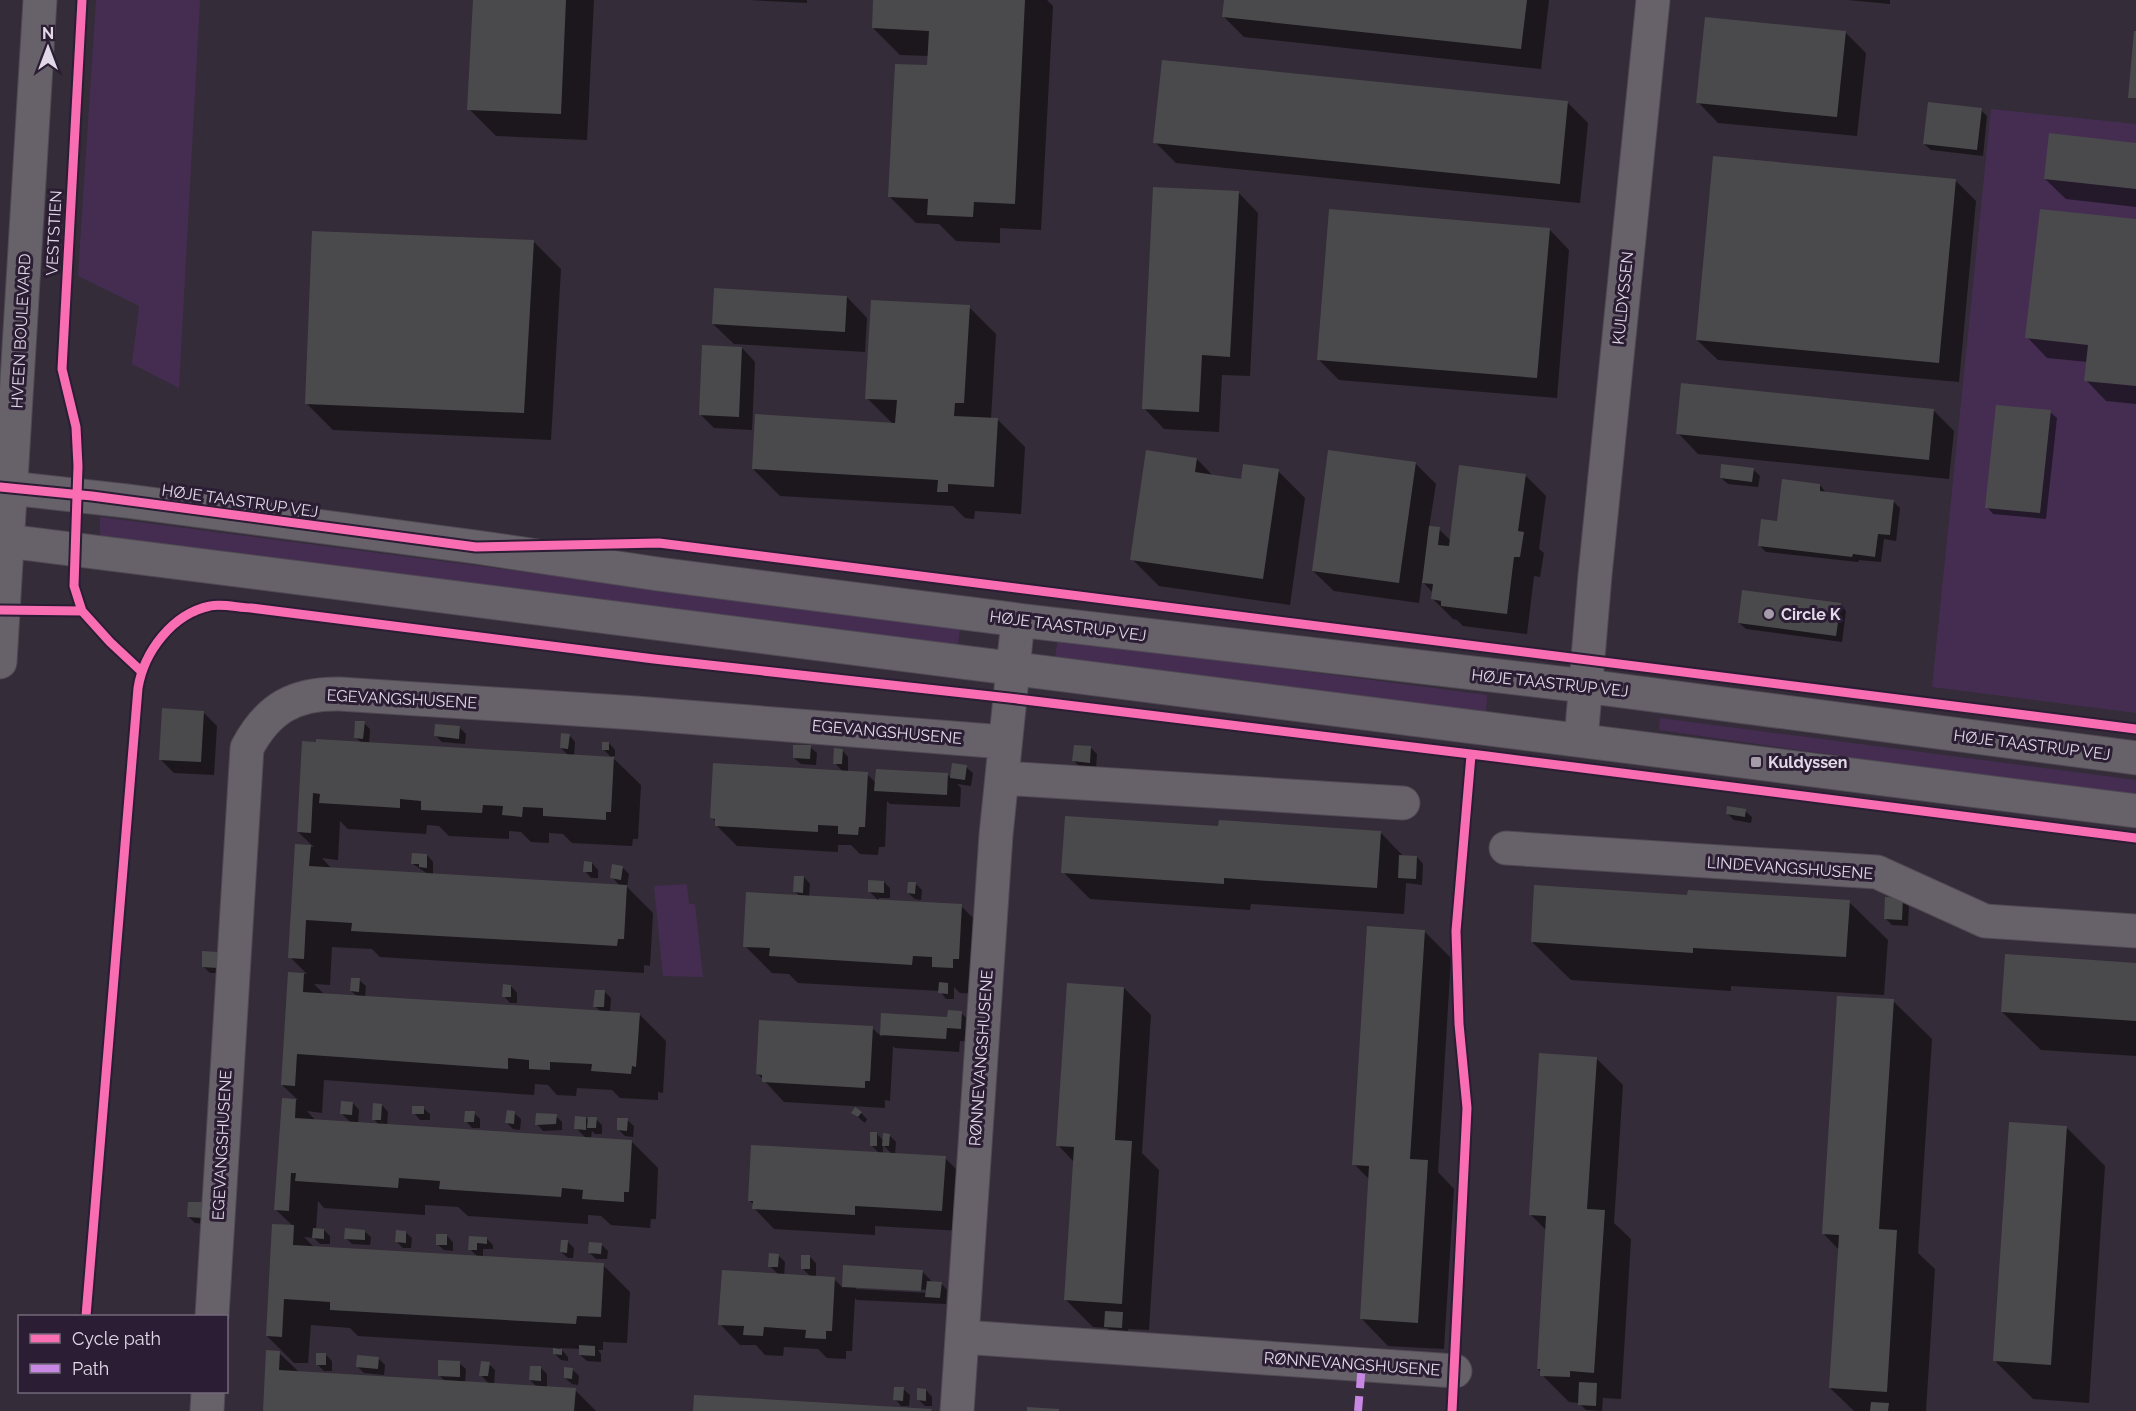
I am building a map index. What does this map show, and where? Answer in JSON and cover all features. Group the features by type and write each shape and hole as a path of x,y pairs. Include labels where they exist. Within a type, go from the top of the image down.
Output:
{"street":[{"name":"HVEEN BOULEVARD","path":"0,662 6,488 40,0"},
{"name":"KULDYSSEN","path":"1581,740 1653,0"},
{"name":"HØJE TAASTRUP VEJ","path":"6,488 139,502 658,574 1018,620 1585,686 2136,758"},
{"path":"4,541 2136,811"},
{"name":"RØNNEVANGSHUSENE","path":"957,1411 1004,742 1018,620"},
{"name":"EGEVANGSHUSENE","path":"212,1315 244,769 247,748 256,730 277,711 294,700 323,693 636,712 1004,742"},
{"path":"1002,778 1403,803"},
{"name":"LINDEVANGSHUSENE","path":"1506,848 1877,873 1985,921 2136,931"},
{"name":"RØNNEVANGSHUSENE","path":"962,1337 1455,1371"},
{"path":"207,1411 208,1393"}],"shaded area":[{"path":"96,0 200,0 179,388 132,364 139,306 78,276"},
{"path":"1991,109 2136,124 2136,713 1932,687"},
{"path":"100,517 960,628 958,645 100,536"},
{"path":"1058,639 1487,695 1486,712 1055,657"},
{"path":"1660,718 2136,780 2136,798 1659,730"},
{"path":"687,884 689,904 695,904 703,977 663,976 654,886"}],"building":[{"path":"473,0 566,0 561,114 467,110"},
{"path":"873,0 1025,0 1015,204 974,202 973,217 927,215 928,199 888,197 895,64 927,65 929,31 872,28"},
{"path":"1224,0 1527,0 1521,49 1222,17"},
{"path":"1705,17 1846,31 1837,117 1696,103"},
{"path":"2134,31 2136,31 2136,98 2128,98"},
{"path":"1162,60 1568,101 1560,184 1153,143"},
{"path":"1928,102 1982,108 1977,150 1923,144"},
{"path":"2049,133 2136,143 2136,189 2044,179"},
{"path":"1713,156 1956,179 1939,363 1696,340"},
{"path":"1153,187 1239,191 1230,357 1202,355 1199,412 1142,409"},
{"path":"1329,209 1550,228 1537,378 1317,360"},
{"path":"2040,209 2136,219 2136,386 2084,381 2088,345 2025,338"},
{"path":"312,231 534,240 524,413 305,404"},
{"path":"714,288 847,296 845,332 712,324"},
{"path":"871,300 970,305 964,403 955,403 954,416 998,418 994,487 948,484 948,492 937,492 938,480 752,469 755,414 895,423 897,400 865,399"},
{"path":"702,345 742,347 739,417 699,415"},
{"path":"1681,383 1934,409 1929,460 1676,434"},
{"path":"1996,405 2051,410 2040,513 1985,508"},
{"path":"1146,450 1197,458 1195,472 1241,479 1243,464 1279,469 1263,579 1130,560"},
{"path":"1328,450 1416,462 1399,583 1312,571"},
{"path":"1721,464 1754,468 1752,482 1720,478"},
{"path":"1459,465 1526,474 1518,531 1524,532 1520,557 1514,557 1507,614 1441,606 1441,601 1431,599 1433,584 1422,583 1429,526 1440,527 1438,545 1449,546"},
{"path":"1782,479 1820,484 1820,491 1894,500 1890,535 1878,534 1875,557 1853,554 1852,557 1758,546 1761,519 1777,521"},
{"path":"1742,590 1841,603 1836,636 1738,623"},
{"path":"162,708 204,711 201,762 159,760"},
{"path":"355,721 365,721 363,739 354,738"},
{"path":"435,724 460,726 459,739 434,736"},
{"path":"561,733 570,734 568,749 560,748"},
{"path":"316,739 614,757 611,812 606,812 606,820 543,816 543,808 523,807 522,817 502,815 503,806 483,805 482,813 421,810 421,801 400,799 400,808 319,803 320,794 313,793 311,833 297,832 302,741 316,742"},
{"path":"602,742 609,742 609,750 602,750"},
{"path":"793,745 811,745 810,759 793,758"},
{"path":"1074,745 1091,746 1090,763 1072,761"},
{"path":"834,748 843,749 842,764 833,764"},
{"path":"713,763 868,772 865,827 859,827 858,835 838,834 838,826 818,825 818,832 715,826 715,819 710,818"},
{"path":"952,763 967,765 965,780 950,778"},
{"path":"876,769 948,773 947,795 874,791"},
{"path":"1727,806 1746,809 1745,817 1726,814"},
{"path":"1065,816 1218,826 1219,820 1381,831 1377,888 1224,878 1224,884 1061,873"},
{"path":"295,844 311,845 309,866 627,885 624,939 618,939 617,946 351,931 352,923 306,920 304,959 288,958"},
{"path":"412,853 427,854 427,868 419,867 419,864 411,864"},
{"path":"1399,855 1417,856 1416,879 1398,878"},
{"path":"584,861 592,862 592,872 583,872"},
{"path":"612,864 623,866 621,880 610,878"},
{"path":"794,876 804,876 803,893 793,892"},
{"path":"868,880 884,881 884,893 868,892"},
{"path":"908,882 916,882 915,894 907,893"},
{"path":"1534,885 1687,895 1688,890 1850,900 1846,957 1693,948 1693,953 1531,942"},
{"path":"746,892 962,904 959,959 953,959 953,968 932,967 932,957 913,956 912,965 769,956 770,948 743,947"},
{"path":"1885,897 1903,898 1902,920 1884,919"},
{"path":"1367,926 1425,930 1410,1159 1428,1160 1418,1323 1360,1319 1369,1166 1352,1165"},
{"path":"202,951 218,952 217,968 202,967"},
{"path":"2005,954 2136,963 2136,1021 2001,1012"},
{"path":"288,972 304,973 303,992 640,1013 636,1067 632,1066 631,1074 591,1071 592,1064 550,1062 550,1070 529,1069 529,1060 508,1058 508,1069 297,1054 295,1086 281,1085"},
{"path":"351,978 360,978 359,992 350,991"},
{"path":"939,982 948,983 948,994 938,993"},
{"path":"1067,983 1124,987 1115,1140 1132,1141 1122,1304 1064,1300 1074,1147 1056,1146"},
{"path":"503,984 511,985 511,997 502,997"},
{"path":"595,990 605,990 604,1007 593,1007"},
{"path":"1837,996 1894,999 1879,1229 1897,1230 1887,1392 1829,1388 1839,1235 1822,1234"},
{"path":"948,1010 962,1011 961,1029 947,1028 946,1039 880,1035 881,1013 947,1017"},
{"path":"759,1020 873,1026 870,1081 865,1081 865,1088 762,1082 762,1075 756,1074"},
{"path":"1539,1053 1597,1057 1587,1209 1605,1210 1594,1373 1570,1371 1570,1377 1540,1376 1540,1369 1537,1369 1546,1216 1529,1215"},
{"path":"282,1098 296,1099 295,1118 632,1140 629,1192 624,1192 624,1202 582,1199 583,1190 562,1188 561,1197 439,1189 440,1181 399,1178 398,1188 295,1181 296,1173 291,1173 289,1211 274,1210"},
{"path":"341,1101 353,1102 352,1115 340,1114"},
{"path":"373,1103 382,1104 381,1120 372,1120"},
{"path":"412,1106 424,1106 424,1114 412,1114"},
{"path":"855,1107 862,1112 858,1117 851,1113"},
{"path":"507,1110 515,1111 514,1124 505,1123"},
{"path":"465,1111 475,1111 474,1122 464,1122"},
{"path":"536,1113 557,1114 556,1124 535,1125"},
{"path":"575,1116 586,1117 586,1130 574,1129"},
{"path":"588,1117 597,1117 596,1128 587,1128"},
{"path":"617,1118 628,1118 627,1131 617,1130"},
{"path":"2009,1122 2067,1126 2051,1365 1993,1361"},
{"path":"870,1132 877,1132 877,1146 870,1146"},
{"path":"883,1133 890,1134 889,1146 882,1146"},
{"path":"751,1145 946,1156 942,1211 855,1206 855,1215 752,1209 753,1201 748,1201"},
{"path":"188,1202 204,1202 203,1218 187,1217"},
{"path":"272,1224 294,1225 293,1245 604,1263 601,1317 577,1316 576,1324 330,1310 330,1302 284,1299 282,1337 266,1336"},
{"path":"313,1228 324,1229 324,1239 312,1238"},
{"path":"345,1228 365,1230 365,1240 344,1239"},
{"path":"396,1230 406,1231 406,1243 395,1242"},
{"path":"436,1234 447,1234 447,1245 436,1245"},
{"path":"469,1236 487,1237 487,1244 477,1243 477,1250 468,1250"},
{"path":"561,1240 568,1240 567,1253 560,1252"},
{"path":"589,1242 602,1243 601,1254 588,1253"},
{"path":"769,1253 779,1254 778,1267 768,1267"},
{"path":"801,1255 810,1255 810,1269 801,1269"},
{"path":"843,1265 923,1270 921,1291 842,1287"},
{"path":"722,1270 835,1277 832,1331 826,1331 826,1339 805,1338 806,1330 764,1327 763,1336 743,1335 744,1326 718,1325"},
{"path":"927,1281 942,1282 940,1298 925,1297"},
{"path":"1105,1311 1123,1312 1122,1328 1104,1327"},
{"path":"579,1345 595,1346 595,1356 579,1355"},
{"path":"553,1348 562,1349 562,1355 553,1354"},
{"path":"266,1350 280,1351 279,1370 576,1388 574,1411 263,1411"},
{"path":"316,1353 326,1353 326,1365 316,1365"},
{"path":"357,1355 379,1357 378,1369 356,1367"},
{"path":"438,1360 460,1361 460,1377 438,1376"},
{"path":"481,1361 490,1362 488,1376 479,1376"},
{"path":"530,1366 541,1366 541,1381 529,1380"},
{"path":"564,1367 573,1368 572,1379 564,1378"},
{"path":"1579,1382 1597,1383 1596,1406 1578,1405"},
{"path":"894,1387 904,1387 903,1401 893,1400"},
{"path":"917,1388 926,1389 926,1401 917,1400"},
{"path":"694,1395 932,1409 931,1411 693,1411"},
{"path":"1871,1402 1889,1403 1888,1411 1870,1411"},
{"path":"1027,1407 1059,1409 1059,1411 1027,1411"}],"marked path":[{"path":"1358,1411 1362,1364"}],"cycle path":[{"name":"VESTSTIEN","path":"82,0 62,369 76,427 78,466 74,586 82,611 141,671"},
{"path":"0,487 92,496 476,547 659,543 2136,729"},
{"path":"86,1315 138,688 146,661 162,636 184,617 210,606 251,608 654,659 1009,698 2136,838"},
{"path":"0,610 82,611"},
{"path":"1452,1411 1467,1108 1459,1024 1456,931 1471,755"}],"place":[{"name":"Circle K","path":"1769,614"},
{"name":"Kuldyssen","path":"1756,762"}]}
